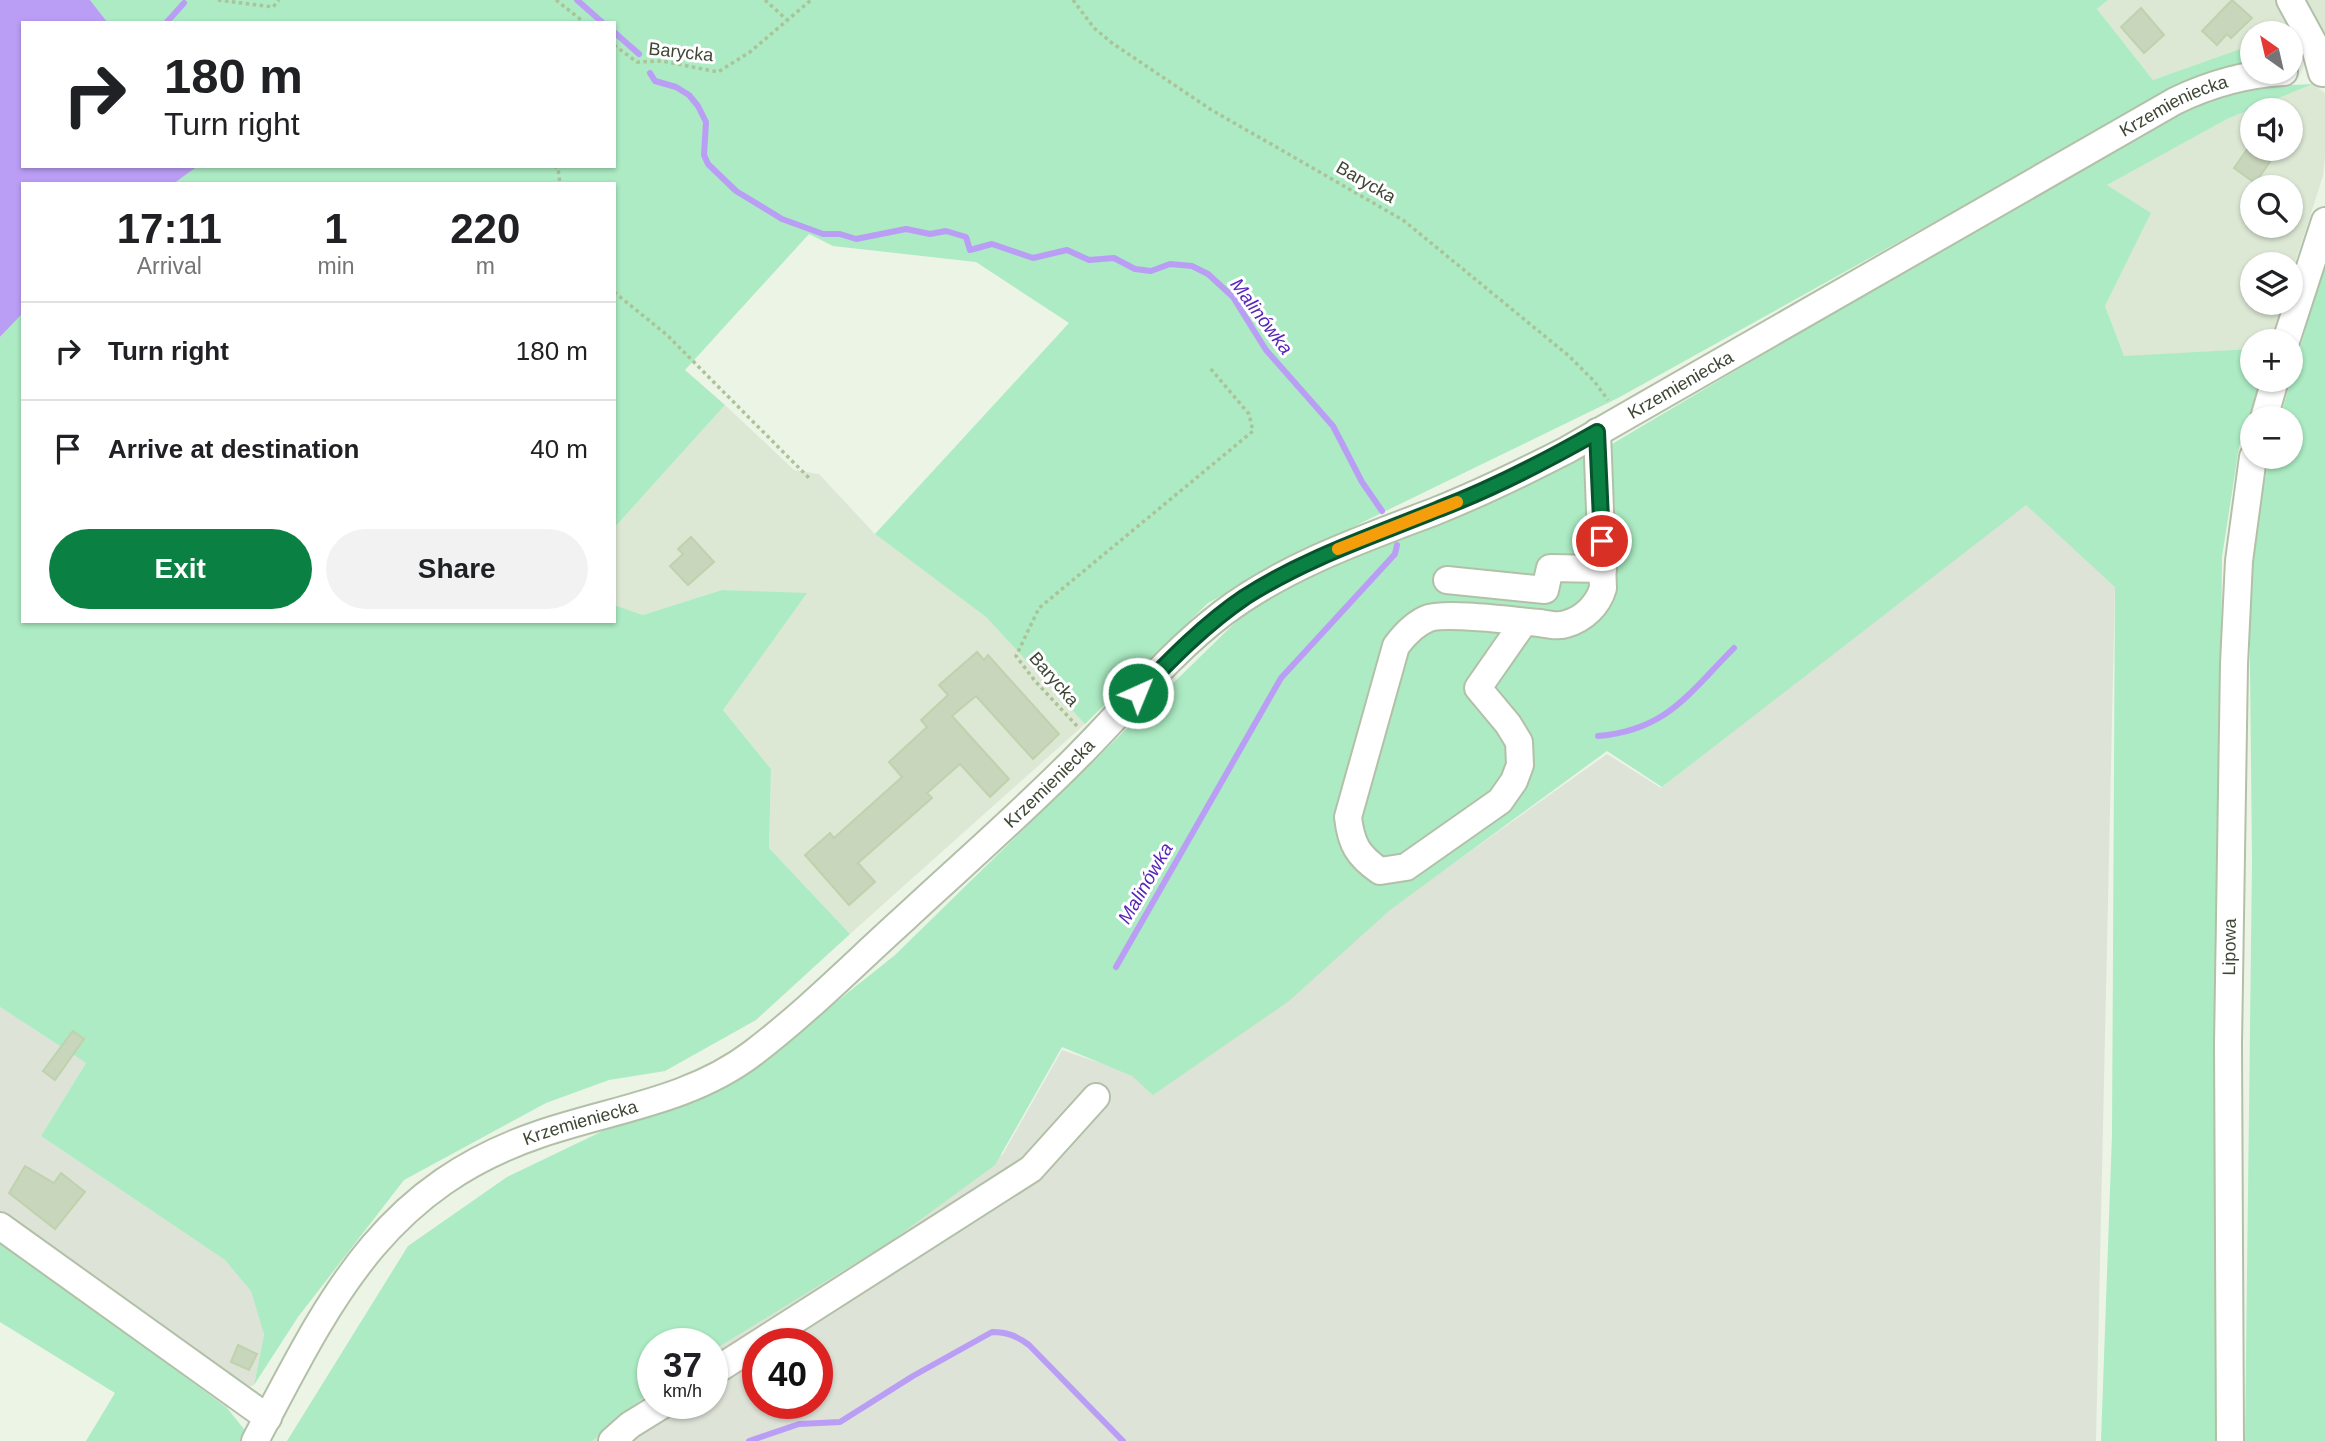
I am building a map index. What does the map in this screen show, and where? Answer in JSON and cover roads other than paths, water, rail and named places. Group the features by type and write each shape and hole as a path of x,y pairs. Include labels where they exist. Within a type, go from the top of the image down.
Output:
{"street":[{"path":"2290,0 2314,44 2323,73 2303,72"},
{"name":"Krzemieniecka","path":"261,1429 342,1284 378,1239 420,1200 467,1166 501,1149 539,1134 691,1089 735,1066 804,1010 1092,743 1190,641 1258,589 1332,551 1441,509 1513,477 1621,419 2175,101 2224,81 2240,78"},
{"path":"2290,329 2325,221"},
{"path":"1524,622 1478,688 1508,724 1519,743 1520,765 1514,781 1500,801 1406,867 1380,871 1364,860 1350,838 1348,817 1396,646 1404,635 1428,619 1442,616 1524,622 1564,625 1584,614 1600,599 1603,569 1597,432"},
{"name":"Lipowa","path":"2230,1441 2228,1044 2234,664 2239,561 2251,469"},
{"path":"1447,580 1545,590 1551,558 1603,569"},
{"path":"728,1363 1031,1169 1096,1097"},
{"path":"0,1226 261,1429"},
{"path":"612,1441 640,1419"}],"waterway":[{"name":"Malinówka","path":"577,0 601,21"},
{"path":"168,21 184,3"},
{"name":"Malinówka","path":"616,34 639,54"},
{"name":"Malinówka","path":"650,73 655,81 676,87 689,95 698,106 706,122 704,155 708,164 736,191 782,219 823,234 840,234 856,239 906,229 930,234 946,231 966,237 970,250 992,244 1033,258 1067,250 1089,260 1114,258 1135,269 1151,271 1170,264 1192,266 1208,274 1233,297 1266,350 1333,426 1362,482 1382,511"},
{"name":"Malinówka","path":"1116,967 1281,678 1395,554 1397,545"},
{"path":"1598,736 1622,732 1659,718 1689,694 1734,648"},
{"path":"749,1441 799,1424 840,1422 913,1376 992,1332 1012,1335 1029,1345 1123,1441"}]}
